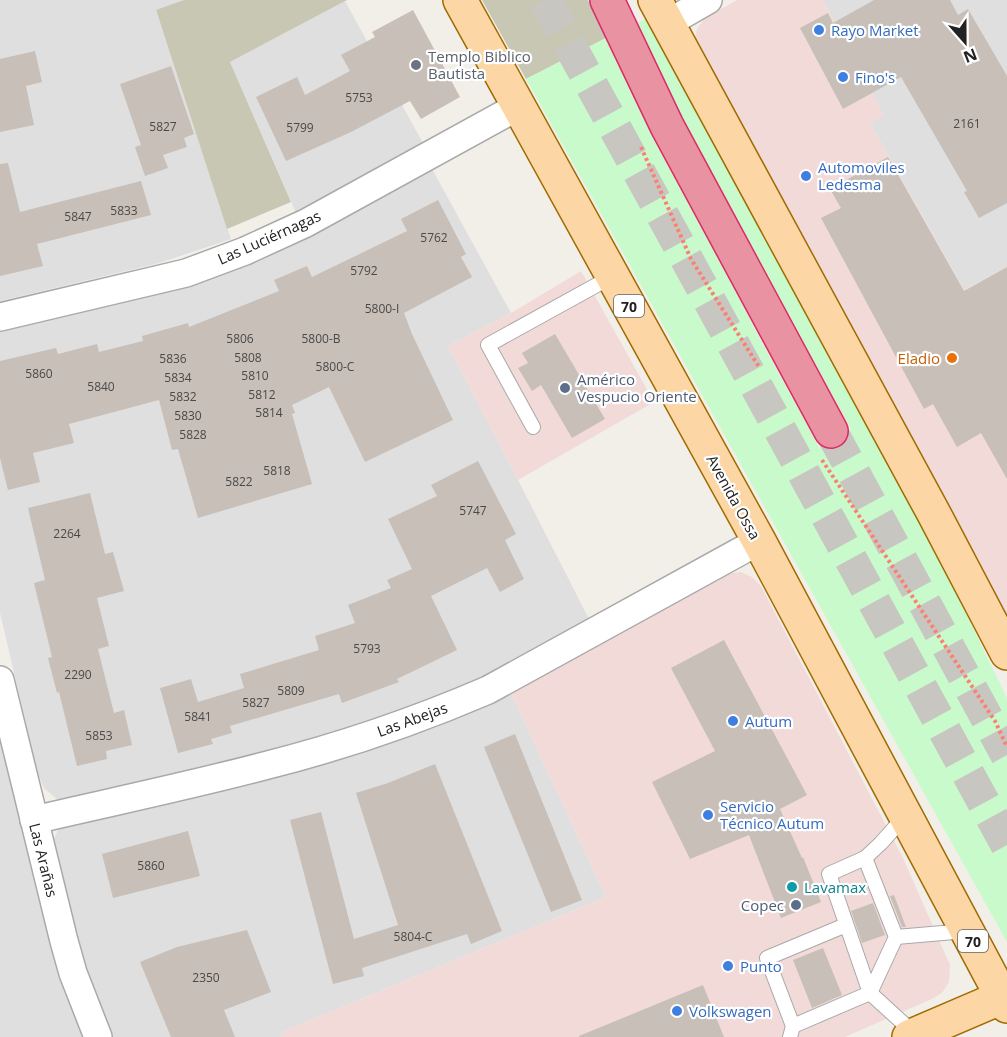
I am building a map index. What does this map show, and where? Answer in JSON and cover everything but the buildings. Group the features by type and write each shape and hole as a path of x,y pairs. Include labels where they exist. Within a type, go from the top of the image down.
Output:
{"highway":[{"path":"607,0 667,126 831,431"}],"main road":[{"name":"Avenida Ossa","path":"460,0 759,541 1005,1000"},
{"path":"662,11 933,512 1007,654"},
{"path":"912,1036 1005,1000"}],"street":[{"path":"662,11 708,0"},
{"name":"Las Luciérnagas","path":"0,317 186,273 245,250 306,223 519,106"},
{"name":"Las Abejas","path":"34,820 265,766 330,748 442,710 488,690 759,541"},
{"name":"Las Arañas","path":"0,680 74,973 98,1037"}],"lane":[{"path":"533,427 488,345 613,276"},
{"path":"906,815 865,858 829,874 870,993 912,1036"},
{"path":"846,925 766,958 791,1031 870,993 896,937 865,858"},
{"path":"896,937 967,931"}],"shaded area":[{"path":"0,0 184,0 156,11 231,239 159,263 0,301"},
{"path":"184,0 347,0 230,62 291,202 227,229 156,10"},
{"path":"482,0 588,0 606,38 526,79"},
{"path":"737,0 823,0 884,115 870,123 964,290 1007,267 1007,617 698,53 695,39 697,29 704,19"},
{"path":"823,0 1007,0 1007,267 964,290 870,123 883,115"},
{"path":"345,1 424,145 297,215 230,62"},
{"path":"431,167 511,313 448,346 590,621 491,675 432,701 340,734 69,802 58,800 44,788 38,774 0,613 0,328"},
{"path":"581,271 654,402 518,480 448,346 511,313"},
{"path":"741,572 752,577 761,586 903,858 950,965 949,982 942,993 845,1037 282,1037 280,1033 606,897 510,691 727,574"},
{"path":"510,691 606,897 280,1033 282,1037 112,1037 84,965 53,851 53,841 58,830 65,825 77,822 325,764 437,727"},
{"path":"0,732 64,987 83,1037 0,1037"}],"green space":[{"path":"649,17 938,556 1007,698 1007,942 526,79 606,38 756,331 819,447 851,429 681,121 636,24"}],"tunnel":[{"path":"545,0 1007,845"},
{"path":"831,431 1007,755"}],"place":[{"name":"Rayo Market","path":"819,30"},
{"name":"Templo Biblico Bautista","path":"416,65"},
{"name":"Fino's","path":"843,77"},
{"name":"Automoviles Ledesma","path":"806,176"},
{"name":"Eladio","path":"952,358"},
{"name":"Américo Vespucio Oriente","path":"565,388"},
{"name":"Autum","path":"733,721"},
{"name":"Servicio Técnico Autum","path":"708,815"},
{"name":"Lavamax","path":"792,887"},
{"name":"Copec","path":"796,905"},
{"name":"Punto","path":"728,966"},
{"name":"Volkswagen","path":"677,1011"}]}
